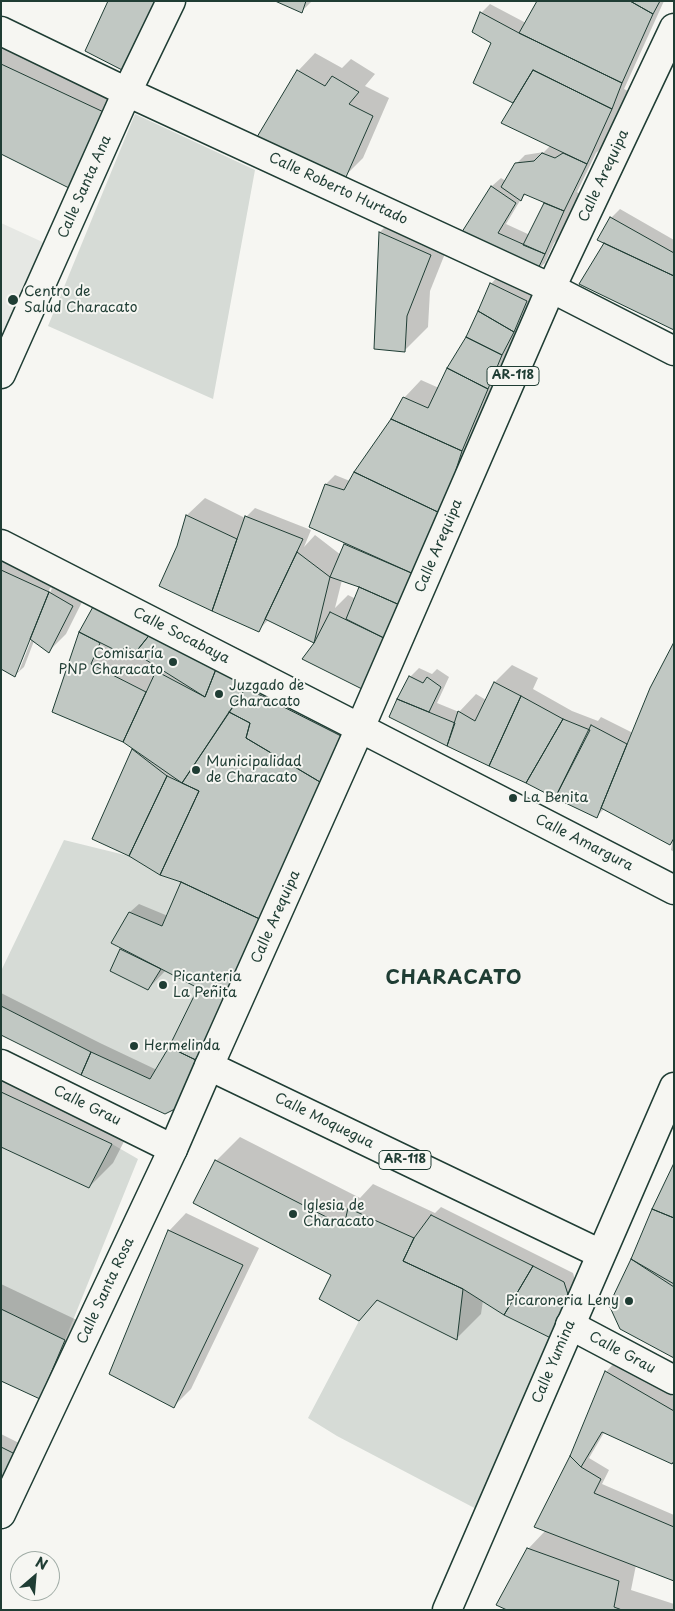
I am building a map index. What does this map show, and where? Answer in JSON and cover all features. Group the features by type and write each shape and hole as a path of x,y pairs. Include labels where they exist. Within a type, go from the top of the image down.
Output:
{"main road":[{"name":"Calle Santa Ana","path":"1,374 127,92 171,1"},
{"name":"Calle Arequipa","path":"209,1066 360,728 551,288 674,28"},
{"name":"Calle Roberto Hurtado","path":"1,31 127,92 551,288 674,351"},
{"name":"Calle Socabaya","path":"1,544 360,728"},
{"name":"Calle Amargura","path":"360,728 674,890"},
{"name":"Calle Grau","path":"1,1064 173,1149"},
{"name":"Calle Santa Rosa","path":"1,1514 173,1149 209,1066"},
{"name":"Calle Moquegua","path":"209,1066 601,1254"},
{"name":"Calle Yumina","path":"446,1610 674,1087"},
{"name":"Calle Grau","path":"570,1325 674,1380"}],"shaded area":[{"path":"135,114 255,170 213,399 48,326"},
{"name":"Centro de Salud Characato","path":"1,223 49,245 1,355"},
{"path":"64,840 129,856 160,875 181,882 162,926 130,912 112,943 120,949 111,971 148,990 161,969 198,988 169,1047 150,1079 91,1052 1,1006 1,971"},
{"path":"112,1144 138,1159 65,1340 1,1309 1,1147 89,1188"},
{"path":"463,1289 504,1315 561,1343 484,1513 337,1436 308,1418 359,1321 377,1300 457,1339"}],"building":[{"path":"108,1 157,1 126,72 85,51"},
{"path":"275,1 306,1 302,13"},
{"path":"537,1 630,1 653,14 622,83 519,33"},
{"path":"630,1 660,1 653,14"},
{"path":"480,12 622,83 612,109 533,70 513,103 473,83 491,43 472,32"},
{"path":"1,64 110,115 75,191 1,154"},
{"path":"297,70 325,86 332,76 359,92 349,104 373,116 346,177 257,137"},
{"path":"533,70 612,109 587,164 501,123"},
{"path":"542,153 555,158 563,153 587,164 564,211 524,194 521,201 501,187 515,163 534,161"},
{"path":"491,186 516,203 498,233 545,254 536,273 460,235"},
{"path":"544,203 564,211 545,254 523,245"},
{"path":"610,217 674,253 674,276 597,240"},
{"path":"379,232 431,255 407,316 405,352 374,349"},
{"path":"604,243 674,276 674,330 579,284"},
{"path":"490,283 527,301 514,332 478,311"},
{"path":"478,311 514,332 502,355 466,337"},
{"path":"466,337 502,355 488,389 447,368"},
{"path":"447,368 488,389 462,451 391,419 403,397 428,408"},
{"path":"391,419 462,451 442,514 354,472"},
{"path":"354,472 442,514 416,575 309,527 325,484 344,490"},
{"path":"186,515 237,539 212,611 159,586 177,546"},
{"path":"245,516 303,539 259,632 212,611"},
{"path":"344,544 416,575 402,606 359,587 330,577"},
{"path":"297,552 330,577 314,643 265,619"},
{"path":"1,570 49,592 15,677 1,669"},
{"path":"359,587 402,606 388,640 346,619"},
{"path":"49,592 73,606 49,653 30,639"},
{"path":"94,605 151,633 135,653 126,645 121,653 79,632"},
{"path":"330,612 388,640 366,691 302,659 314,643"},
{"path":"79,632 100,643 91,664 146,692 123,742 52,712"},
{"path":"151,633 218,664 205,697 135,653"},
{"path":"674,642 674,838 670,845 601,808 650,688"},
{"path":"218,664 251,680 182,783 123,742 156,671 205,697"},
{"path":"409,676 423,683 427,677 441,687 429,712 397,699"},
{"path":"494,682 521,696 489,766 447,746 458,711 475,721"},
{"path":"246,688 343,737 320,782 246,738 250,723 229,712"},
{"path":"521,696 563,719 526,783 489,766"},
{"path":"397,699 455,723 447,746 389,717"},
{"path":"229,712 250,723 246,738 320,782 266,922 181,882 160,875 199,791 182,783"},
{"path":"563,719 590,730 555,798 526,783"},
{"path":"591,725 627,744 597,818 555,798"},
{"path":"132,749 167,776 129,856 92,839"},
{"path":"167,776 199,791 160,875 129,856"},
{"path":"181,882 266,922 230,1001 198,988 111,943 129,912 162,926"},
{"path":"120,949 161,969 148,990 110,971"},
{"path":"198,988 230,1001 202,1063 169,1047"},
{"path":"1,1006 91,1052 81,1075 1,1035"},
{"path":"169,1047 202,1063 179,1107 165,1114 81,1075 91,1052 150,1079"},
{"path":"1,1092 112,1144 89,1188 1,1147"},
{"path":"215,1160 344,1226 348,1208 414,1238 403,1261 463,1289 457,1340 377,1300 359,1321 319,1299 331,1275 193,1203"},
{"path":"674,1163 674,1218 652,1209"},
{"path":"652,1209 674,1218 674,1284 631,1259"},
{"path":"431,1215 533,1266 504,1315 463,1289 403,1261 414,1238"},
{"path":"168,1230 243,1265 174,1408 109,1374"},
{"path":"631,1259 674,1287 674,1358 620,1329 609,1305"},
{"path":"533,1266 564,1282 572,1307 561,1343 504,1315"},
{"path":"1,1309 65,1340 40,1399 1,1381"},
{"path":"605,1371 674,1411 674,1461 672,1464 602,1432 581,1467 570,1456"},
{"path":"1,1447 17,1455 1,1489"},
{"path":"570,1456 581,1467 601,1479 594,1493 674,1527 674,1581 534,1527"},
{"path":"527,1548 619,1581 614,1607 622,1610 507,1610 496,1605"}],"place":[{"name":"Centro de Salud Characato","path":"13,300"},
{"name":"Comisaría PNP Characato","path":"173,662"},
{"name":"Juzgado de Characato","path":"219,694"},
{"name":"Municipalidad de Characato","path":"196,770"},
{"name":"La Benita","path":"513,798"},
{"name":"Picanteria La Peñita","path":"163,985"},
{"name":"Hermelinda","path":"134,1046"},
{"name":"Iglesia de Characato","path":"293,1214"},
{"name":"Picaroneria Leny","path":"629,1301"}],"district":[{"name":"CHARACATO","path":"454,979"}]}
